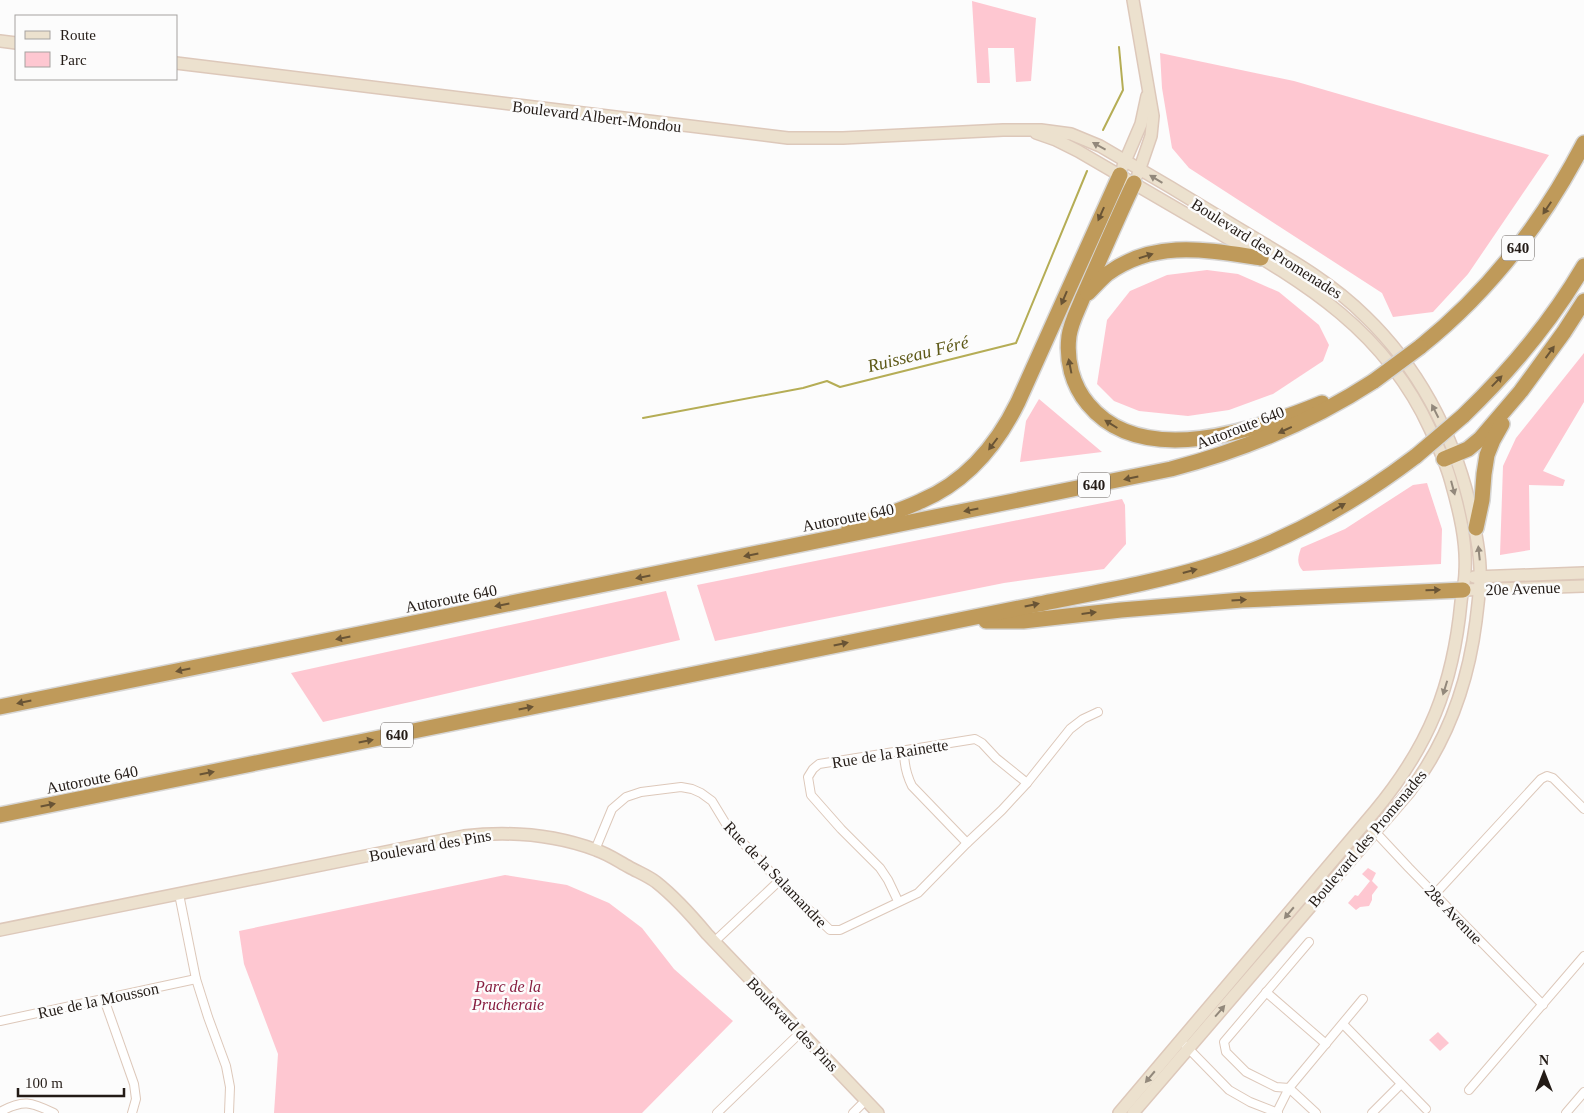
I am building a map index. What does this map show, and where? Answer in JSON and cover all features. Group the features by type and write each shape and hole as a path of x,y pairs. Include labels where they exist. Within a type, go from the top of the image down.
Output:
{"highway":[{"name":"Autoroute 640","path":"0,707 1137,477 1202,461 1246,446 1291,428 1327,409 1374,381 1420,347 1474,298 1514,253 1550,204 1584,143"},
{"path":"799,545 928,498 954,483 985,454 1003,430 1014,409 1123,168"},
{"path":"1137,176 1093,272 1074,317 1070,333 1068,353 1072,374 1082,396 1095,412 1114,427 1131,434 1157,439 1202,438 1236,431 1287,416 1374,381"},
{"path":"1083,298 1111,271 1128,262 1156,253 1193,249 1261,258"},
{"name":"Autoroute 640","path":"0,815 1139,583 1224,560 1276,540 1336,510 1376,485 1416,456 1463,416 1502,376 1529,345 1570,289 1584,266"},
{"path":"1450,457 1468,449 1480,439 1521,391 1584,301"},
{"path":"1476,528 1490,447 1521,391"},
{"path":"950,622 1023,621 1226,601 1464,584"}],"street":[{"path":"1133,0 1152,106 1153,126 1137,176"},
{"path":"0,41 15,43"},
{"name":"Boulevard Albert-Mondou","path":"178,63 779,138 834,138 1019,130 1056,140 1078,151 1123,168"},
{"path":"1123,168 1142,121 1148,85"},
{"name":"Boulevard des Promenades","path":"1123,168 1314,274 1341,294 1362,313 1396,350 1415,376 1442,424 1450,457 1464,552 1464,584 1453,658 1435,717 1420,749 1396,787 1184,1044 1133,1113"},
{"name":"Boulevard des Promenades","path":"1119,1113 1184,1044 1375,832 1409,792 1425,769 1439,746 1458,705 1466,678 1471,656 1480,583 1476,528 1450,457 1398,372 1356,327 1326,301 1291,276 1137,176"},
{"name":"20e Avenue","path":"1464,584 1584,572"},
{"name":"20e Avenue","path":"1480,583 1584,586"},
{"name":"Rue de la Salamandre","path":"595,850 612,809 626,797 641,792 681,787 692,788 712,801 726,824 778,881 830,930 840,930 918,893 1002,810 1027,783 1070,729 1098,712"},
{"name":"Rue de la Rainette","path":"898,901 880,868 841,829 811,795 808,778 813,769 819,764 976,739 1027,783"},
{"path":"904,751 907,777 912,786 967,843"},
{"path":"1435,894 1531,787 1541,779 1547,776 1556,780 1584,809"},
{"name":"28e Avenue","path":"1366,822 1408,868 1543,1005"},
{"name":"Boulevard des Pins","path":"0,930 428,842 488,833 523,833 554,838 613,857 656,882 689,913 878,1113"},
{"path":"715,942 778,881"},
{"path":"179,894 196,979 226,1066 230,1087 229,1113"},
{"path":"1310,942 1227,1037 1224,1042 1224,1048 1246,1072 1276,1087 1289,1088 1316,1113"},
{"path":"1469,1090 1584,956"},
{"name":"Rue de la Mousson","path":"0,1021 196,979"},
{"path":"1266,992 1326,1044"},
{"path":"1184,1044 1228,1090 1250,1102 1278,1113 1289,1088 1363,999"},
{"path":"104,1000 134,1084 136,1099 132,1113"},
{"path":"1343,1024 1426,1109"},
{"path":"717,1113 801,1032"},
{"path":"1372,1113 1402,1084"},
{"path":"1566,1113 1584,1092"},
{"path":"853,1113 866,1100"},
{"path":"0,1112 19,1103 26,1102 54,1113"}],"green space":[{"path":"972,1 1036,18 1031,81 1016,82 1014,48 988,48 990,83 977,83"},
{"path":"1160,53 1294,81 1549,155 1468,274 1433,312 1393,317 1382,293 1189,168 1172,148 1162,88"},
{"path":"1207,270 1238,274 1279,292 1319,325 1329,345 1323,361 1273,394 1229,410 1188,416 1139,411 1114,401 1097,384 1107,320 1130,291 1167,275"},
{"path":"1584,353 1584,402 1543,471 1565,480 1563,486 1529,485 1530,550 1500,555 1503,466 1516,438"},
{"path":"1039,399 1102,452 1020,462 1026,421"},
{"path":"1427,483 1442,529 1441,564 1303,571 1298,560 1301,548 1345,529 1413,485"},
{"path":"1122,499 1125,505 1126,544 1104,569 1004,583 715,641 697,585"},
{"path":"666,591 680,640 323,722 291,673"},
{"path":"1368,868 1376,873 1372,881 1378,887 1372,895 1369,906 1360,907 1356,910 1348,903 1355,895 1358,896 1370,881 1362,874"},
{"name":"Parc de la Prucheraie","path":"505,875 567,885 609,903 642,928 674,969 733,1021 642,1113 274,1113 278,1054 244,964 239,931"},
{"path":"1438,1032 1449,1043 1440,1051 1429,1040"}],"waterway":[{"name":"Ruisseau Féré","path":"1103,130 1123,90 1119,47"},
{"name":"Ruisseau Féré","path":"643,418 803,388 827,381 840,387 1016,343 1087,171"}]}
